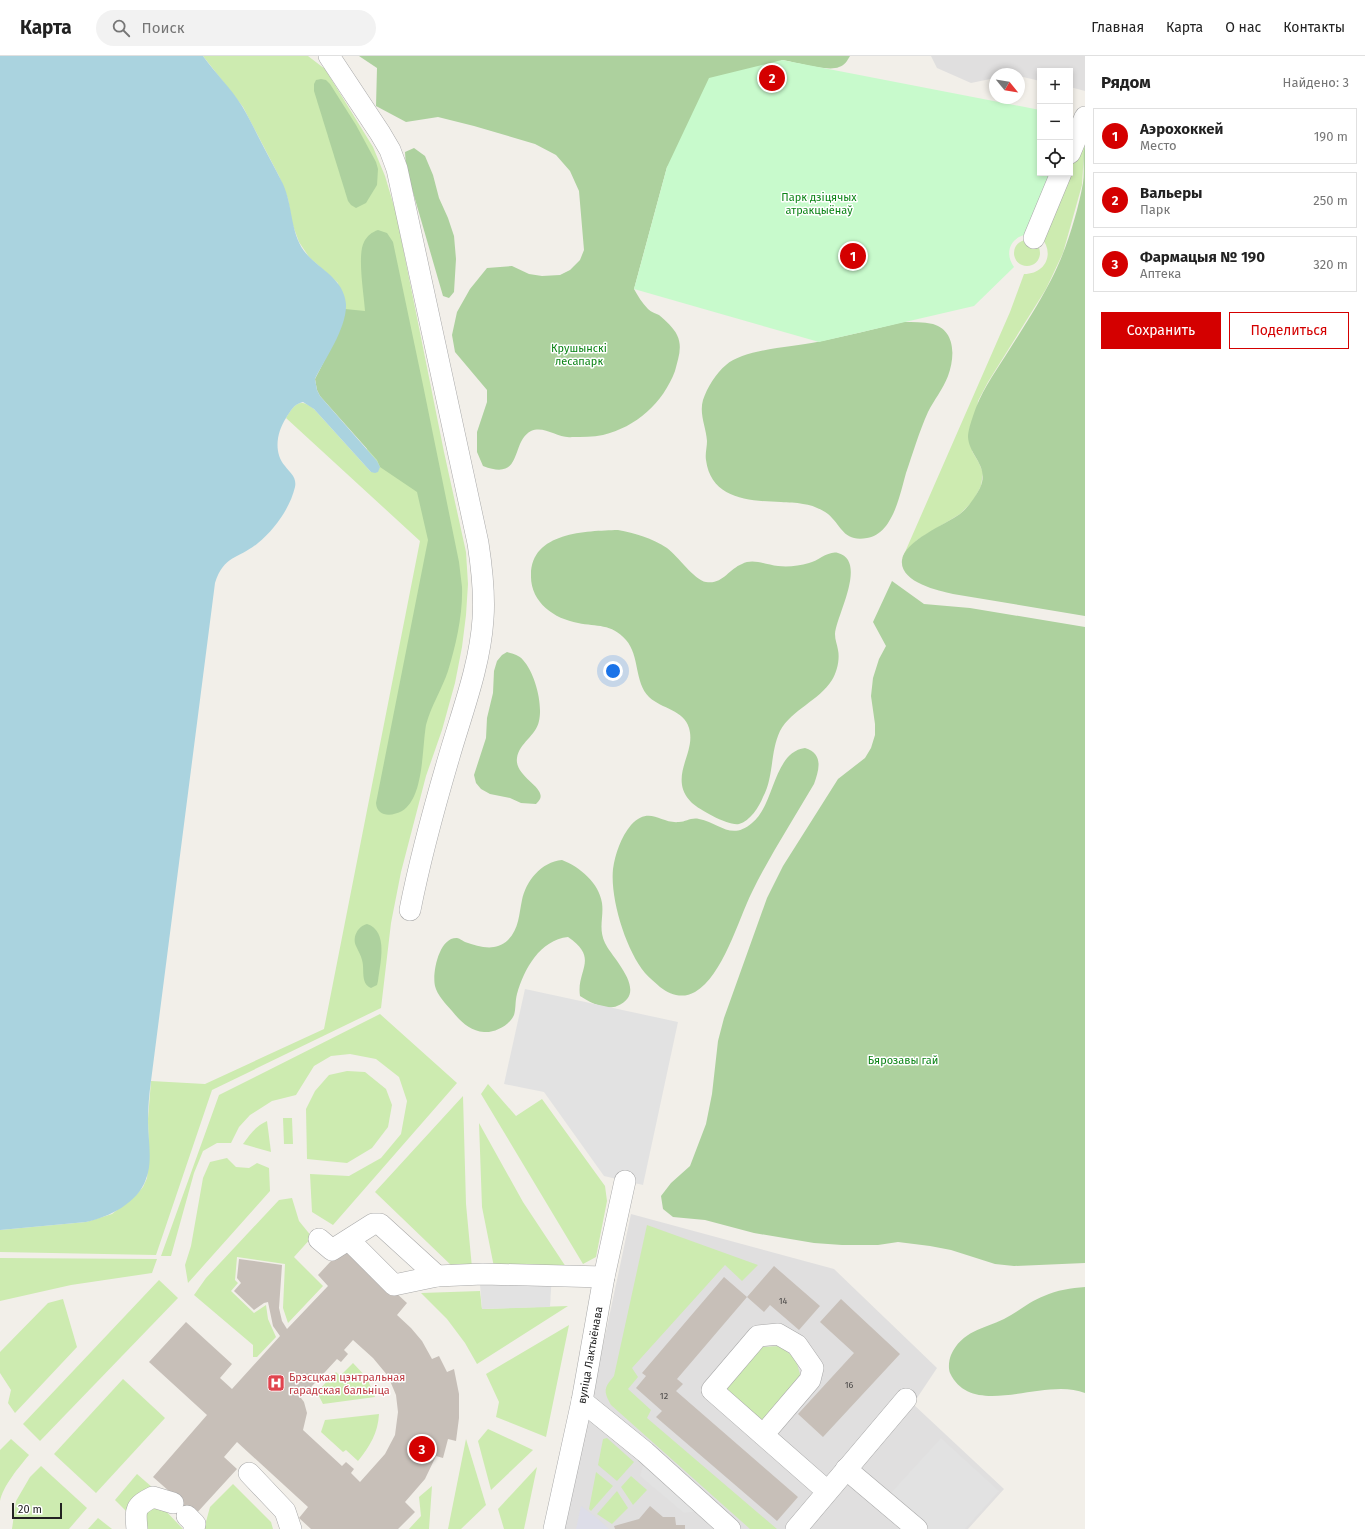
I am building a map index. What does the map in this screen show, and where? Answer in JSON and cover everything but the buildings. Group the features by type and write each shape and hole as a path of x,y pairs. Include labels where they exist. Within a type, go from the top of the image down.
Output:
{"street":[{"path":"329,56 380,133 390,150 397,169 477,536 482,568 484,594 483,620 475,667 430,822 410,910"},
{"path":"1073,145 1085,117"},
{"path":"1034,238 1061,176"},
{"name":"вуліца Лактыёнава","path":"554,1529 582,1401 604,1277 625,1181"},
{"path":"319,1239 332,1250 373,1224 380,1224 438,1276"},
{"path":"349,1240 394,1285 438,1276 482,1274 604,1277"},
{"path":"763,1435 810,1380 813,1368 797,1345 778,1334 758,1336 712,1390 763,1435 827,1491"},
{"path":"796,1529 906,1398"},
{"path":"582,1401 645,1452 730,1529"},
{"path":"846,1469 917,1529"},
{"path":"248,1473 285,1511 291,1529"},
{"path":"137,1529 136,1514 141,1503 153,1497 185,1516"}],"shaded area":[{"path":"931,56 1085,56 1085,91 1073,88 1073,68 1037,68 1037,80 1025,77 1025,68 989,68 989,79 971,83 937,68"},
{"path":"525,989 678,1022 643,1185 604,1176 544,1092 504,1084"},
{"path":"631,1214 834,1269 937,1368 913,1404 1004,1489 968,1529 564,1529"},
{"path":"479,1272 552,1273 550,1307 482,1309"},
{"path":"941,1438 999,1491 965,1529 927,1529 889,1495"},
{"path":"644,1463 699,1511 684,1513 640,1476"},
{"path":"581,1506 597,1518 609,1529 576,1529"}],"green space":[{"path":"203,56 308,56 325,69 373,147 385,176 396,213 444,452 466,552 468,584 462,647 455,683 442,730 426,776 401,872 391,923 381,1008 212,1090 156,1255 0,1252 0,1230 86,1222 112,1214 136,1195 143,1187 147,1178 149,1157 148,1119 151,1081 205,1084 324,1029 420,541 286,418 297,404 301,403 309,405 371,472 338,283 309,257 299,242 292,223 288,199 279,176 243,107"},
{"name":"Крушынскі лесапарк","path":"359,56 850,56 843,65 834,68 820,68 782,60 667,167 634,289 648,309 659,315 672,327 676,332 680,344 675,371 670,383 656,403 637,420 603,435 567,437 541,430 531,431 520,443 511,465 505,469 496,470 483,466 477,452 477,432 487,402 487,390 455,352 452,335 457,312 470,289 487,268 512,266 529,274 542,276 560,275 570,270 580,260 584,250 579,191 570,171 556,155 535,144 438,117 406,122 376,106 377,68"},
{"name":"Парк дзіцячых атракцыёнаў","path":"782,60 989,100 989,104 1009,104 1037,109 1037,176 1051,176 1028,234 1017,238 1010,246 1009,256 1014,267 974,306 819,342 634,289 667,167 709,78"},
{"path":"316,80 326,80 330,84 356,125 376,162 378,169 377,185 366,203 356,208 348,201 314,91 314,84"},
{"path":"1085,136 1082,185 1063,253 1046,289 988,382 978,401 972,451 983,473 981,486 973,501 960,514 917,540 908,549 902,559 1010,312 1024,274 1032,273 1038,270 1043,267 1046,262 1048,256 1047,250 1041,237 1068,176 1073,176 1073,164"},
{"path":"1085,144 1085,616 938,591 913,580 903,568 902,560 910,546 926,534 960,514 972,502 980,488 982,480 981,467 969,444 968,437 971,424 983,392 1038,304 1050,283 1064,251 1072,229 1081,194 1084,178"},
{"path":"414,148 425,156 454,236 456,259 454,292 449,298 443,296 406,168 405,152"},
{"path":"378,230 387,233 393,242 459,562 462,587 460,619 456,640 448,671 426,725 421,772 418,784 409,805 402,811 390,815 379,811 376,803 428,540 417,492 380,467 377,460 320,396 315,379 338,334 345,309 365,311 361,265 362,248 368,236"},
{"path":"1027,240 1036,244 1040,253 1036,262 1027,266 1018,262 1014,253 1018,244"},
{"path":"903,322 929,323 941,327 950,339 952,346 952,361 946,381 928,412 922,427 894,512 883,529 876,535 867,538 853,538 844,532 828,514 810,505 745,499 723,490 715,483 709,473 706,460 707,441 702,415 702,405 709,386 715,376 726,365 744,355 756,352 817,342"},
{"path":"618,530 643,536 661,544 667,548 696,577 706,582 721,579 737,566 746,562 778,566 794,566 812,562 827,554 835,552 847,558 850,566 850,577 848,590 835,634 839,657 835,673 827,687 820,694 785,723 777,739 769,781 761,801 757,809 750,817 739,824 728,823 707,813 692,803 687,797 684,792 682,778 690,743 689,728 678,713 654,701 644,691 633,654 626,640 609,628 578,623 560,618 545,608 535,593 531,575 533,561 540,550 550,542 576,533"},
{"name":"Бярозавы гай","path":"892,581 924,604 970,608 1085,627 1085,1263 1014,1266 995,1264 951,1250 898,1242 878,1245 814,1243 754,1233 705,1220 673,1217 663,1209 661,1196 671,1183 690,1166 706,1124 712,1094 718,1041 724,1018 767,898 783,866 838,779 865,758 871,748 875,735 871,696 873,678 879,659 886,646 873,622"},
{"path":"507,652 520,657 523,660 531,673 539,698 539,721 535,731 518,753 517,758 521,772 540,793 540,799 536,804 521,803 510,798 490,794 481,789 476,783 474,775 486,738 487,718 493,693 494,671 497,661"},
{"path":"805,748 815,754 818,758 818,768 814,784 759,878 722,961 714,974 695,992 681,996 664,990 647,975 638,963 621,924 614,895 613,869 615,857 621,840 631,825 644,816 655,817 672,822 699,819 732,831 738,831 745,828 760,815 780,769 786,759 794,752"},
{"path":"562,860 582,871 593,882 597,889 602,903 603,938 626,975 630,984 630,993 626,1000 613,1007 603,1007 580,996 581,979 585,958 583,952 578,945 568,937 558,939 541,950 529,966 520,984 512,1019 501,1028 488,1032 470,1028 455,1015 436,989 434,980 436,965 441,949 451,939 457,938 482,947 493,947 503,944 512,936 518,921 524,893 531,880 547,864"},
{"path":"367,924 374,928 378,933 382,949 377,985 371,988 365,983 361,956 355,943 355,936 357,932 361,927"},
{"path":"380,1014 457,1083 333,1225 312,1212 310,1174 349,1176 381,1158 401,1134 407,1101 399,1077 376,1059 350,1054 331,1056 314,1066 296,1095 272,1101 250,1115 239,1127 231,1143 217,1143 203,1151 194,1173 171,1256 161,1256 219,1095"},
{"path":"347,1071 365,1072 386,1089 392,1105 388,1127 372,1148 347,1163 307,1159 306,1109 315,1091 329,1075"},
{"path":"488,1084 516,1116 542,1099 605,1186 607,1201 596,1257 583,1264 481,1094"},
{"path":"463,1096 466,1204 472,1268 453,1267 375,1192"},
{"path":"283,1118 292,1118 293,1144 284,1144"},
{"path":"267,1121 271,1152 243,1144 260,1125"},
{"path":"479,1123 523,1202 566,1267 494,1267 482,1207"},
{"path":"227,1158 236,1167 249,1168 257,1163 269,1168 270,1191 188,1283 185,1265 191,1246 203,1178 210,1162"},
{"path":"292,1198 299,1221 312,1237 294,1257 323,1286 288,1323 283,1308 285,1264 237,1257 235,1280 238,1283 231,1291 254,1313 266,1305 268,1319 276,1337 257,1357 253,1357 253,1345 194,1295 206,1278 279,1200"},
{"path":"647,1225 758,1265 742,1281 725,1265 632,1368 638,1377 628,1389 651,1410 647,1418 777,1529 750,1529 611,1405 607,1396 606,1390 608,1384 614,1376"},
{"path":"0,1258 157,1259 152,1273 71,1285 0,1301"},
{"path":"159,1280 178,1298 40,1441 23,1424"},
{"path":"1085,1287 1085,1393 1068,1389 1050,1389 1011,1395 992,1396 975,1394 961,1387 950,1373 949,1364 951,1355 961,1341 967,1336 981,1328 1004,1319 1049,1294"},
{"path":"480,1291 482,1309 568,1306 477,1364 465,1343 447,1319 421,1293"},
{"path":"63,1299 77,1347 15,1413 8,1403 11,1390 0,1373 0,1352 48,1303"},
{"path":"569,1325 546,1437 496,1417 499,1402 486,1374"},
{"path":"781,1346 796,1360 801,1378 760,1426 722,1391 760,1347"},
{"path":"353,1363 367,1378 375,1397 323,1404 317,1392 336,1372 340,1376"},
{"path":"123,1379 165,1418 96,1493 54,1454"},
{"path":"379,1414 373,1439 358,1461 346,1450 343,1452 321,1432 325,1420"},
{"path":"488,1429 533,1450 491,1490 478,1441"},
{"path":"607,1438 634,1462 617,1481 598,1465 603,1439"},
{"path":"11,1439 29,1455 4,1489 0,1501 0,1450"},
{"path":"466,1439 486,1505 461,1529 448,1529"},
{"path":"41,1466 87,1508 69,1529 12,1529 16,1501 30,1477"},
{"path":"537,1467 524,1529 504,1529 498,1509"},
{"path":"596,1472 613,1486 591,1511 589,1509"},
{"path":"137,1474 153,1488 129,1514 115,1500"},
{"path":"631,1476 647,1490 633,1505 621,1487"},
{"path":"233,1484 271,1522 273,1529 204,1529 210,1507"},
{"path":"432,1486 429,1529 409,1529 421,1516 419,1497"},
{"path":"617,1491 628,1508 612,1524 597,1514"},
{"path":"160,1505 183,1529 147,1529 146,1508"},
{"path":"98,1518 112,1529 88,1529"}],"water":[{"path":"0,56 203,56 242,106 280,178 289,201 299,243 304,251 330,274 341,287 346,304 343,323 335,343 315,379 317,390 320,396 377,461 380,467 378,472 371,472 314,409 303,402 297,404 291,410 280,429 278,442 281,460 293,475 295,480 295,487 290,503 276,525 258,543 233,558 223,567 215,583 148,1106 150,1150 149,1165 146,1179 142,1188 130,1202 122,1208 95,1220 0,1230"}],"place":[{"name":"Вальеры","path":"772,78"},
{"name":"Аэрохоккей","path":"853,256"},
{"name":"Брэсцкая цэнтральная гарадская бальніца","path":"276,1383"},
{"name":"Фармацыя № 190","path":"422,1449"}]}
